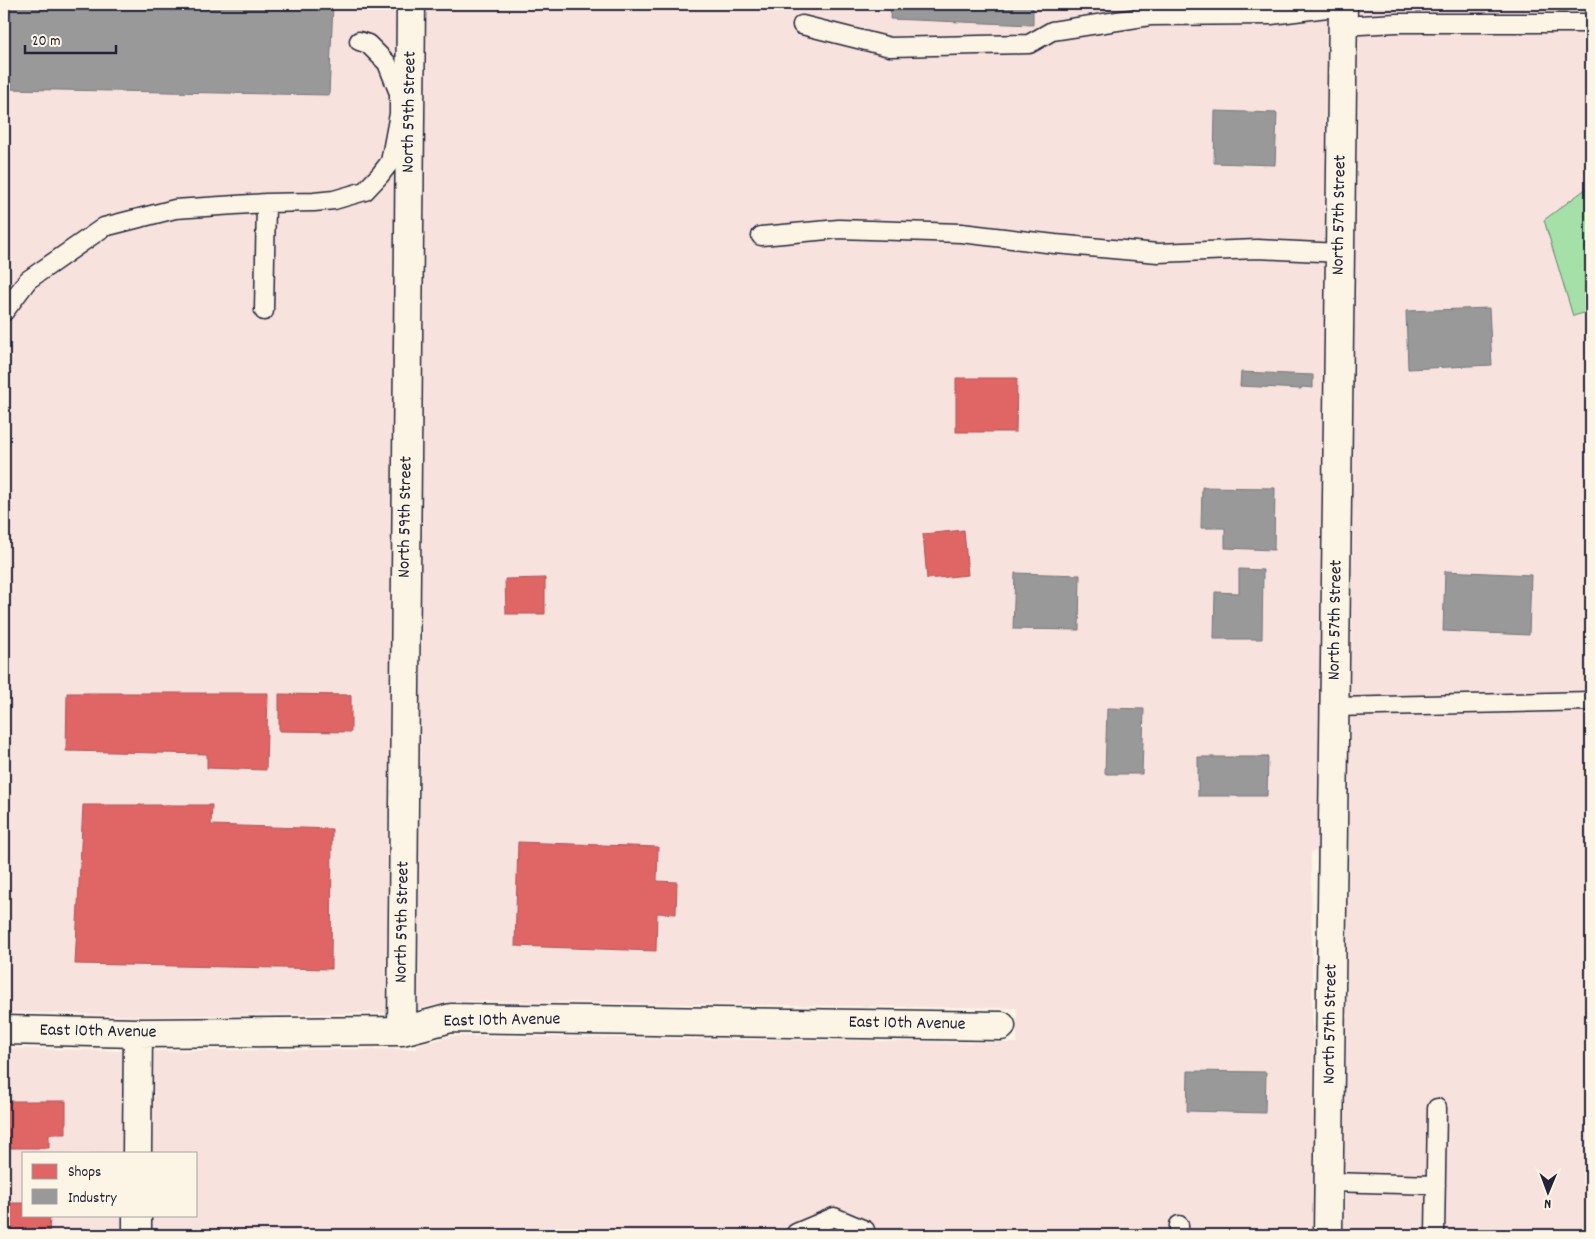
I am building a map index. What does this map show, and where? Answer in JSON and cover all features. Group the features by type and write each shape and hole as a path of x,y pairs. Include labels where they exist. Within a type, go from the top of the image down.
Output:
{"street":[{"name":"North 59th Street","path":"402,1031 411,4"},
{"name":"North 57th Street","path":"1328,1235 1343,12"},
{"name":"East 10th Avenue","path":"4,1030 138,1033 402,1031 451,1018 1001,1026"},
{"path":"138,1033 138,1152"},
{"path":"137,1216 137,1235"}],"lane":[{"path":"802,25 890,47 1029,44 1052,31 1150,16 1271,15 1343,12 1397,23 1591,23"},
{"path":"4,312 28,280 104,227 175,209 314,202 334,200 365,191 390,162 399,114 399,93 387,64 368,44 359,41"},
{"path":"264,311 266,203"},
{"path":"761,236 849,229 961,234 1158,253 1257,249 1340,253"},
{"path":"1335,707 1591,701"},
{"path":"1435,1235 1437,1108"},
{"path":"1329,1182 1436,1185"},
{"path":"795,1235 796,1232 834,1216 865,1230 866,1235"}],"shaded area":[{"path":"4,4 396,4 386,1013 138,1016 4,1012"},
{"path":"427,4 1327,4 1317,851 1311,852 1313,1235 153,1235 153,1216 198,1216 198,1152 153,1152 154,1051 417,1049 417,1045 453,1036 1017,1043 1017,1008 452,1001 418,1009"},
{"path":"1359,4 1591,4 1591,185 1544,220 1573,316 1591,311 1591,1235 1344,1235"},
{"path":"4,1048 122,1051 122,1152 22,1152 22,1216 121,1216 121,1235 4,1235"}],"green space":[{"path":"1591,185 1591,311 1573,316 1544,220"}],"building: Shops":[{"path":"956,378 1017,378 1016,432 956,432"},
{"path":"964,530 968,575 927,579 923,534"},
{"path":"545,578 545,614 506,614 505,579"},
{"path":"67,693 268,693 266,770 207,768 207,754 66,751"},
{"path":"279,694 351,695 351,732 279,731"},
{"path":"83,805 212,805 211,825 332,829 331,969 75,964"},
{"path":"518,842 658,847 657,881 677,882 676,914 657,913 656,951 515,946"},
{"path":"4,1101 66,1101 66,1134 49,1134 49,1148 4,1148"},
{"path":"4,1203 22,1203 22,1216 50,1216 49,1235 4,1235"}],"building: Industry":[{"path":"4,4 333,4 329,95 4,89"},
{"path":"891,4 1033,4 1033,25 890,19"},
{"path":"1215,111 1277,113 1275,165 1214,163"},
{"path":"1587,116 1591,116 1591,195 1589,195"},
{"path":"1489,308 1492,365 1408,369 1406,311"},
{"path":"1241,372 1313,375 1313,388 1240,386"},
{"path":"1202,487 1275,488 1274,550 1225,548 1225,528 1201,528"},
{"path":"1239,569 1263,570 1262,639 1214,639 1215,592 1239,593"},
{"path":"1445,571 1531,575 1529,635 1443,631"},
{"path":"1015,573 1080,575 1079,630 1013,629"},
{"path":"1107,708 1144,709 1142,774 1105,774"},
{"path":"1198,757 1268,757 1267,796 1198,796"},
{"path":"1188,1071 1266,1072 1265,1113 1187,1111"}]}
